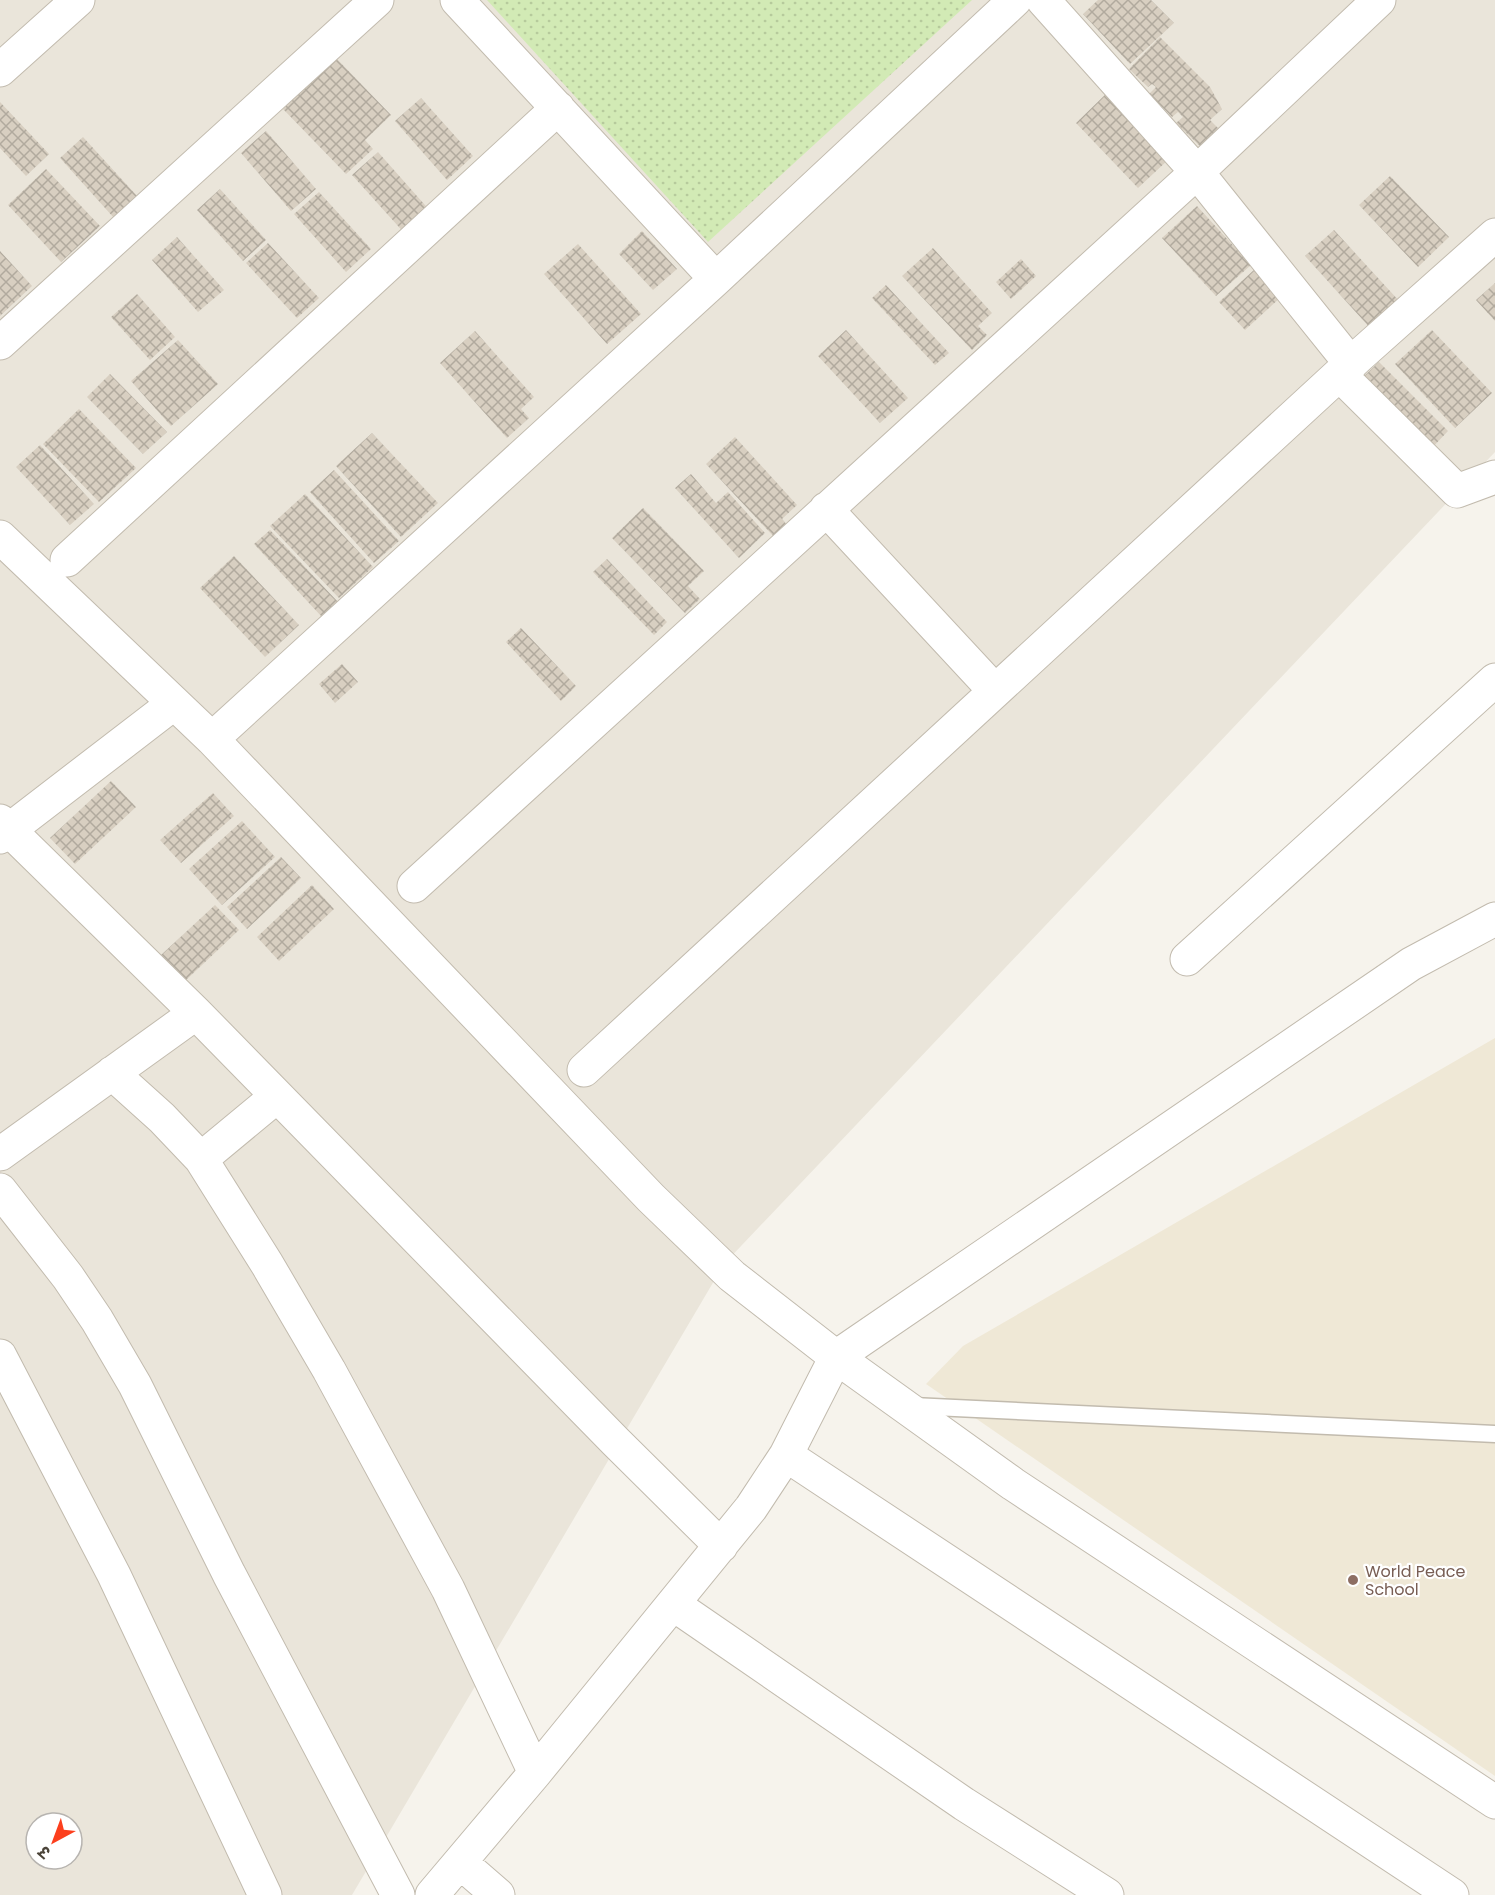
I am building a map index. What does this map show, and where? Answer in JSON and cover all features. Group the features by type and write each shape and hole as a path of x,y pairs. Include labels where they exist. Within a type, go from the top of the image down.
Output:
{"street":[{"path":"0,70 78,0"},
{"path":"0,343 377,0"},
{"path":"457,0 716,279"},
{"path":"212,739 716,279 1015,0"},
{"path":"1043,0 1197,172 1350,374 1457,491 1495,477"},
{"path":"414,886 1197,172 1379,0"},
{"path":"67,560 558,108"},
{"path":"584,1070 995,691 1350,374 1495,235"},
{"path":"826,509 995,691"},
{"path":"0,537 212,739 651,1198 732,1276 836,1357 1023,1491 1495,1802"},
{"path":"1187,959 1495,680"},
{"path":"173,704 3,830 196,1013 616,1442 721,1546"},
{"path":"432,1895 535,1773 751,1508 786,1455 836,1357 1411,964 1495,918"},
{"path":"0,1154 196,1013"},
{"path":"112,1073 162,1118 201,1159 273,1274 393,1485 448,1589 535,1773"},
{"path":"201,1159 277,1096"},
{"path":"0,1190 68,1277 135,1385 229,1574 398,1895"},
{"path":"0,1356 114,1575 265,1895"},
{"path":"786,1455 1452,1895"},
{"path":"673,1604 964,1804 1107,1895"},
{"path":"460,1862 498,1895"}],"lane":[{"path":"903,1405 1495,1434"}],"shaded area":[{"path":"0,0 1495,0 1495,452 724,1264 352,1895 0,1895"},
{"name":"World Peace School","path":"1495,1038 1495,1776 926,1384 963,1346"}],"green space":[{"path":"487,0 972,0 708,242"}],"building":[{"path":"1098,0 1151,0 1174,23 1130,64 1083,14"},
{"path":"1160,37 1210,87 1222,109 1210,120 1225,135 1207,153 1176,123 1183,117 1178,112 1172,117 1149,94 1156,87 1152,84 1148,87 1129,69"},
{"path":"336,58 391,115 365,140 373,149 346,174 283,109"},
{"path":"1107,93 1169,159 1138,188 1076,123"},
{"path":"421,98 473,156 447,180 395,121"},
{"path":"0,102 49,154 26,176 0,148"},
{"path":"266,131 316,189 291,211 241,153"},
{"path":"83,137 138,197 114,218 60,158"},
{"path":"378,152 432,213 407,236 352,175"},
{"path":"46,169 100,226 61,262 8,205"},
{"path":"1390,176 1449,237 1418,267 1359,205"},
{"path":"220,189 266,240 243,261 197,210"},
{"path":"319,192 371,249 346,272 294,214"},
{"path":"1197,206 1251,265 1216,296 1162,238"},
{"path":"1334,230 1401,303 1372,330 1305,256"},
{"path":"642,231 677,269 653,290 619,254"},
{"path":"177,237 224,290 198,312 152,260"},
{"path":"268,243 319,298 297,318 246,263"},
{"path":"578,244 641,314 607,344 544,274"},
{"path":"933,248 992,313 978,326 987,335 972,350 902,276"},
{"path":"0,251 32,286 0,316"},
{"path":"1021,259 1036,276 1011,299 996,282"},
{"path":"1255,269 1281,297 1245,330 1219,302"},
{"path":"1495,283 1495,321 1476,300"},
{"path":"886,285 949,353 935,365 872,298"},
{"path":"137,294 175,337 150,360 111,317"},
{"path":"846,330 908,398 880,423 818,356"},
{"path":"1432,330 1492,393 1455,428 1395,364"},
{"path":"475,331 534,397 521,409 529,418 507,438 440,363"},
{"path":"178,340 218,384 171,426 131,381"},
{"path":"1379,362 1448,431 1430,450 1360,380"},
{"path":"110,374 167,432 143,454 87,397"},
{"path":"79,409 136,468 99,502 43,444"},
{"path":"372,433 438,503 401,537 336,466"},
{"path":"735,437 797,505 782,519 788,526 775,538 706,464"},
{"path":"40,445 94,504 70,525 16,467"},
{"path":"334,470 399,541 374,563 310,492"},
{"path":"691,474 716,503 728,492 765,533 739,558 675,488"},
{"path":"305,494 373,567 339,598 270,526"},
{"path":"643,508 704,571 688,586 700,599 685,613 612,538"},
{"path":"270,530 338,602 322,617 254,544"},
{"path":"234,556 299,625 265,657 200,588"},
{"path":"607,559 667,622 654,635 593,572"},
{"path":"521,628 576,686 561,701 506,642"},
{"path":"342,664 358,682 335,703 319,684"},
{"path":"111,781 136,807 75,864 50,838"},
{"path":"213,793 234,816 181,863 160,840"},
{"path":"242,821 275,857 222,905 189,869"},
{"path":"281,857 301,878 247,929 227,907"},
{"path":"312,885 334,909 279,961 257,937"},
{"path":"215,905 239,930 184,982 160,956"}],"place":[{"name":"World Peace School","path":"1353,1580"}]}
